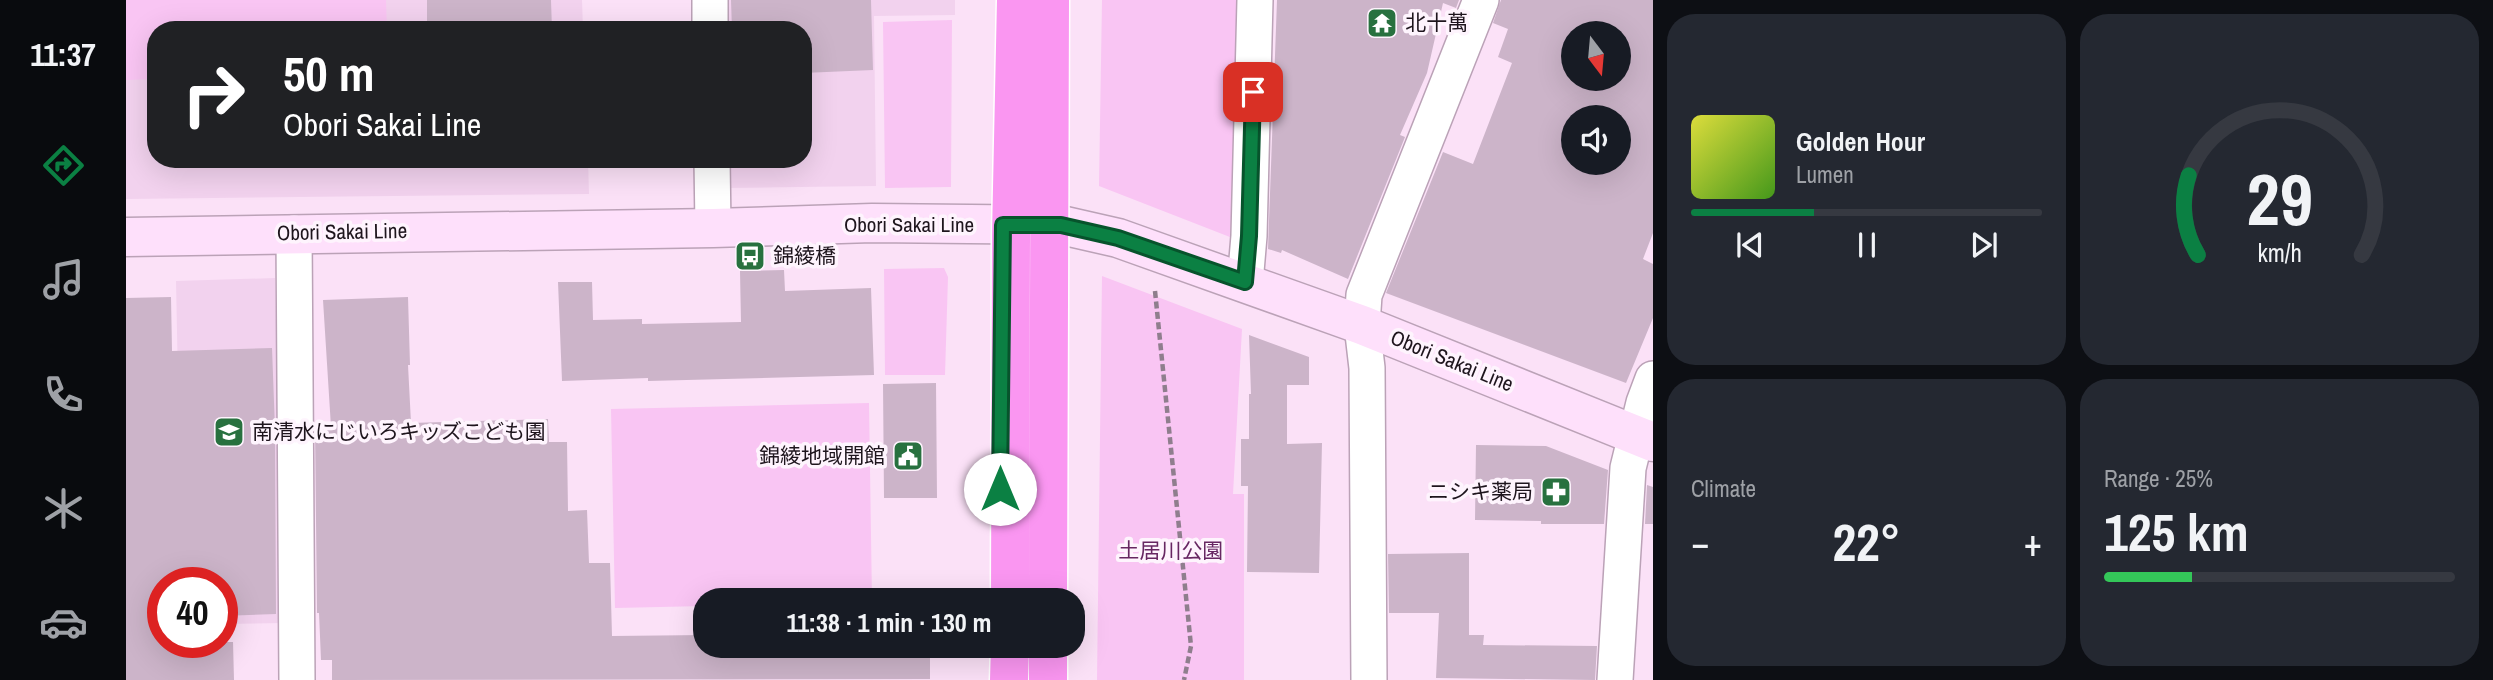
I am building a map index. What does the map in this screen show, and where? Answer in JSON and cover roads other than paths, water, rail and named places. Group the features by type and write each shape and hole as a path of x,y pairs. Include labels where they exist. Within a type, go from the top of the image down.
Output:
{"highway":[{"path":"1010,588 1011,235 1016,0"},
{"path":"1048,588 1049,0"},
{"path":"1010,658 1010,680"},
{"path":"1048,658 1048,680"}],"main road":[{"path":"999,588 1006,0"},
{"path":"1058,588 1061,0"},
{"name":"Obori Sakai Line","path":"126,237 872,223 1061,225 1118,238 1245,282 1362,325 1644,438"},
{"path":"999,658 999,680"},
{"path":"1057,658 1057,680"}],"street":[{"path":"710,0 710,21"},
{"path":"1245,282 1249,236 1255,0"},
{"path":"1369,680 1367,368 1362,325 1364,295 1481,0"},
{"path":"712,168 713,228"},
{"path":"294,233 297,680"},
{"path":"1615,680 1628,468 1644,438 1653,379"}],"place":[{"name":"北十萬","path":"1382,23"},
{"name":"錦綾橋","path":"750,256"},
{"name":"南清水にじいろキッズこども園","path":"229,432"},
{"name":"錦綾地域開館","path":"908,456"},
{"name":"ニシキ薬局","path":"1556,492"}],"park label":[{"name":"土居川公園","path":"1171,551"}]}
